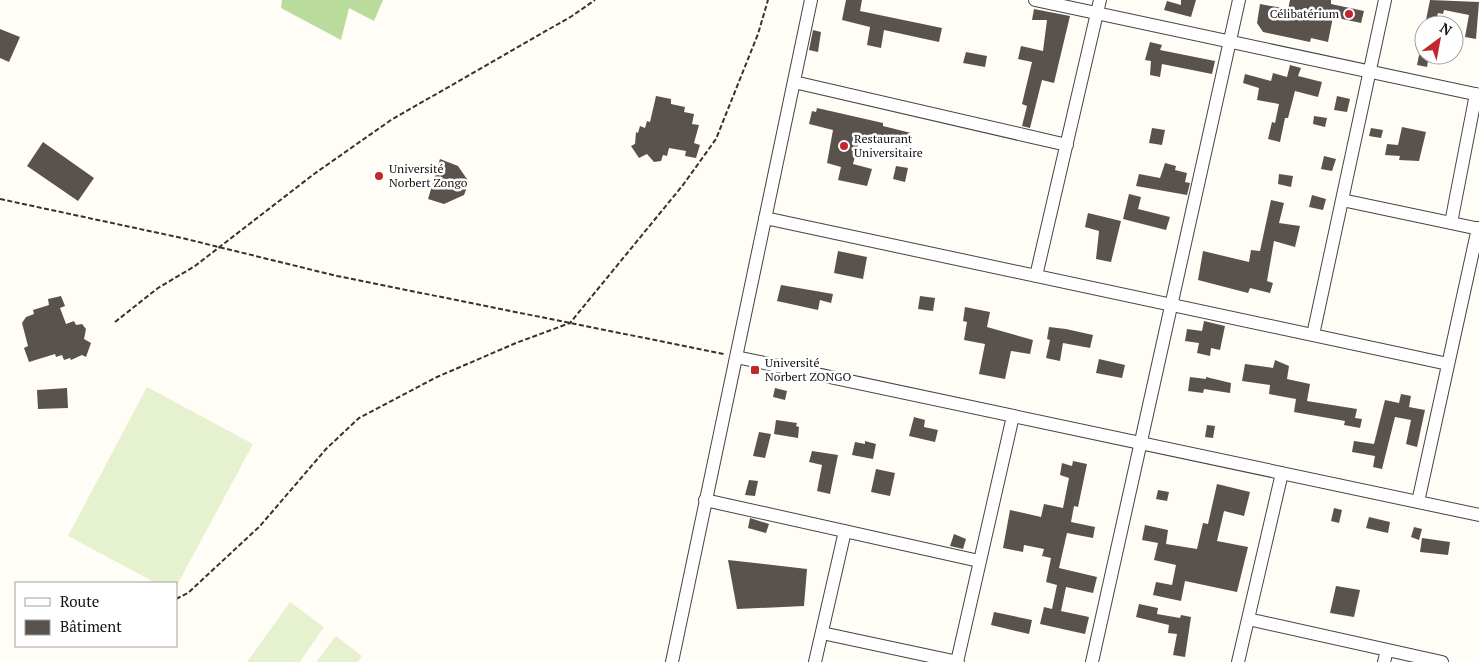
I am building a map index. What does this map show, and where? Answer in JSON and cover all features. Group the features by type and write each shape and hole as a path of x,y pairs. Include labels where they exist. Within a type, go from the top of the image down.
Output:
{"street":[{"path":"672,662 811,0"},
{"path":"1035,0 1478,94 1451,223"},
{"path":"1036,276 1100,0"},
{"path":"1092,662 1239,0"},
{"path":"1313,335 1385,0"},
{"path":"794,82 1067,144"},
{"path":"1342,200 1478,228 1418,502"},
{"path":"765,218 1448,364"},
{"path":"736,357 1479,515"},
{"path":"822,632 957,662 1014,416"},
{"path":"1238,662 1282,473"},
{"path":"705,500 979,562"},
{"path":"816,662 845,532"},
{"path":"1248,619 1385,656 1442,662"}],"path":[{"path":"115,322 158,288 195,266 314,174 391,120 572,16 595,0"},
{"path":"178,598 188,593 260,526 326,449 359,418 437,377 516,343 570,323 683,186 716,139 758,34 768,0"},
{"path":"0,199 220,247 338,276 736,357"}],"green space":[{"path":"282,0 383,0 374,21 349,8 341,40 281,8"},
{"path":"147,387 253,444 178,583 154,582 68,536"},
{"path":"290,602 324,627 300,662 247,662"},
{"path":"336,636 362,656 358,662 316,662"}],"building":[{"path":"846,0 862,0 860,11 942,28 939,42 884,30 881,48 867,45 870,27 842,20"},
{"path":"1181,0 1196,0 1191,17 1164,10 1167,1 1181,5"},
{"path":"1290,0 1331,0 1331,4 1364,11 1361,23 1333,17 1328,42 1311,38 1310,42 1263,32 1257,23 1260,4 1288,9"},
{"path":"1430,0 1479,2 1476,39 1465,37 1469,15 1444,10 1443,14 1427,15"},
{"path":"1034,9 1070,16 1054,83 1042,80 1030,128 1022,126 1027,106 1022,104 1032,62 1018,59 1021,46 1043,51 1047,20 1032,20"},
{"path":"0,29 20,37 9,62 0,58"},
{"path":"813,30 821,32 818,52 809,50"},
{"path":"1150,42 1162,45 1160,50 1215,61 1212,74 1162,64 1160,77 1150,75 1151,61 1145,60"},
{"path":"966,52 987,56 985,67 963,63"},
{"path":"1290,65 1301,68 1298,76 1322,82 1318,97 1295,91 1288,118 1285,118 1280,142 1268,139 1272,122 1275,123 1279,104 1257,100 1259,88 1243,83 1245,74 1271,81 1273,73 1287,77"},
{"path":"656,96 671,99 671,104 685,107 684,112 694,114 692,124 699,125 694,143 700,145 696,158 685,156 686,151 669,148 667,156 663,155 661,161 654,162 647,154 639,158 631,146 635,144 636,132 638,133 640,126 645,128 647,121 650,122"},
{"path":"1337,96 1350,99 1347,112 1334,110"},
{"path":"817,108 883,123 883,126 911,133 908,146 861,135 853,164 872,169 867,186 838,180 841,167 827,163 833,130 809,124 812,111 816,112"},
{"path":"1314,116 1327,118 1325,127 1313,124"},
{"path":"1402,127 1426,132 1419,161 1399,160 1400,156 1385,155 1387,144 1398,145"},
{"path":"1152,128 1165,130 1162,145 1149,143"},
{"path":"1371,128 1383,130 1381,138 1369,136"},
{"path":"43,142 94,178 78,201 27,166"},
{"path":"1324,156 1336,159 1332,171 1321,169"},
{"path":"440,159 458,166 469,182 464,195 444,204 428,199"},
{"path":"1165,163 1176,166 1175,170 1187,173 1185,182 1190,183 1187,195 1136,186 1139,174 1160,178"},
{"path":"896,166 908,168 905,182 893,179"},
{"path":"1279,174 1293,176 1291,187 1278,184"},
{"path":"1129,194 1141,197 1138,209 1170,217 1166,230 1123,219"},
{"path":"1312,195 1326,199 1323,210 1309,207"},
{"path":"1271,200 1284,203 1279,223 1300,226 1295,247 1274,241 1267,281 1273,283 1270,293 1250,288 1248,293 1198,280 1203,251 1249,262 1251,250 1260,251"},
{"path":"1088,213 1121,221 1111,262 1096,259 1099,231 1085,227"},
{"path":"838,251 867,257 863,279 834,273"},
{"path":"781,285 833,294 831,303 820,300 818,310 777,301"},
{"path":"61,296 65,306 60,308 66,324 74,321 76,325 82,324 86,329 84,339 91,343 86,357 82,355 71,360 70,358 64,360 62,355 56,357 55,354 29,362 24,348 28,346 22,323 26,317 34,314 33,310 49,305 48,299"},
{"path":"920,296 935,298 933,311 918,309"},
{"path":"965,307 990,312 987,327 1033,340 1030,354 1011,351 1005,379 979,374 985,344 964,340 967,322 963,321"},
{"path":"1204,321 1225,326 1220,350 1211,348 1210,356 1197,353 1199,343 1185,341 1187,329 1202,331"},
{"path":"1049,327 1093,335 1090,348 1063,343 1060,361 1046,358 1050,340 1047,339"},
{"path":"1099,359 1125,365 1122,378 1096,373"},
{"path":"1275,360 1289,366 1287,379 1310,384 1307,401 1357,409 1355,418 1362,419 1360,428 1344,425 1345,421 1294,412 1296,399 1269,394 1270,385 1242,381 1245,364 1273,368"},
{"path":"1190,377 1206,379 1206,377 1231,383 1230,393 1204,389 1203,393 1188,391"},
{"path":"67,388 68,408 38,409 37,390"},
{"path":"775,388 787,391 785,400 773,397"},
{"path":"1401,394 1411,396 1409,407 1425,410 1417,447 1406,444 1411,420 1395,417 1382,469 1373,467 1375,456 1352,452 1354,441 1374,444 1385,400 1399,403"},
{"path":"914,417 925,420 924,427 938,430 935,442 909,436"},
{"path":"776,420 797,423 796,426 799,427 798,438 774,434"},
{"path":"1207,425 1215,426 1213,438 1205,437"},
{"path":"759,432 771,434 765,458 753,456"},
{"path":"865,441 876,444 873,459 852,455 855,442 865,444"},
{"path":"812,451 838,455 830,494 817,491 822,465 809,462"},
{"path":"1073,461 1087,464 1078,507 1074,506 1071,522 1095,527 1093,538 1067,533 1059,568 1097,577 1093,593 1066,587 1061,611 1089,617 1085,634 1040,624 1044,607 1052,609 1057,585 1046,582 1051,558 1042,556 1044,549 1024,545 1023,552 1003,548 1010,510 1041,517 1044,504 1063,508 1069,478 1060,475 1062,463 1072,466"},
{"path":"876,469 895,473 890,496 871,492"},
{"path":"749,480 758,481 755,496 745,495"},
{"path":"1217,484 1250,492 1244,516 1224,511 1217,541 1248,547 1237,592 1185,581 1181,601 1153,595 1156,582 1172,585 1176,565 1154,560 1158,543 1142,540 1145,525 1168,530 1166,544 1197,549 1203,523 1208,524"},
{"path":"1158,490 1169,492 1167,501 1156,499"},
{"path":"1334,508 1342,510 1339,523 1331,521"},
{"path":"1369,517 1390,522 1388,533 1366,528"},
{"path":"750,518 769,524 766,533 748,528"},
{"path":"1414,527 1422,529 1419,540 1411,537"},
{"path":"954,534 966,539 963,549 950,546"},
{"path":"1422,538 1450,542 1448,555 1420,552"},
{"path":"728,560 807,569 804,606 737,609"},
{"path":"1336,586 1360,590 1354,617 1330,613"},
{"path":"1139,604 1158,608 1157,614 1180,618 1181,615 1191,617 1185,657 1173,655 1177,634 1168,633 1169,625 1136,617"},
{"path":"994,612 1032,620 1029,634 991,625"}],"place":[{"name":"Célibatérium","path":"1349,14"},
{"name":"Restaurant Universitaire","path":"844,146"},
{"name":"Université Norbert Zongo","path":"379,176"},
{"name":"Université Norbert ZONGO","path":"755,370"}]}
